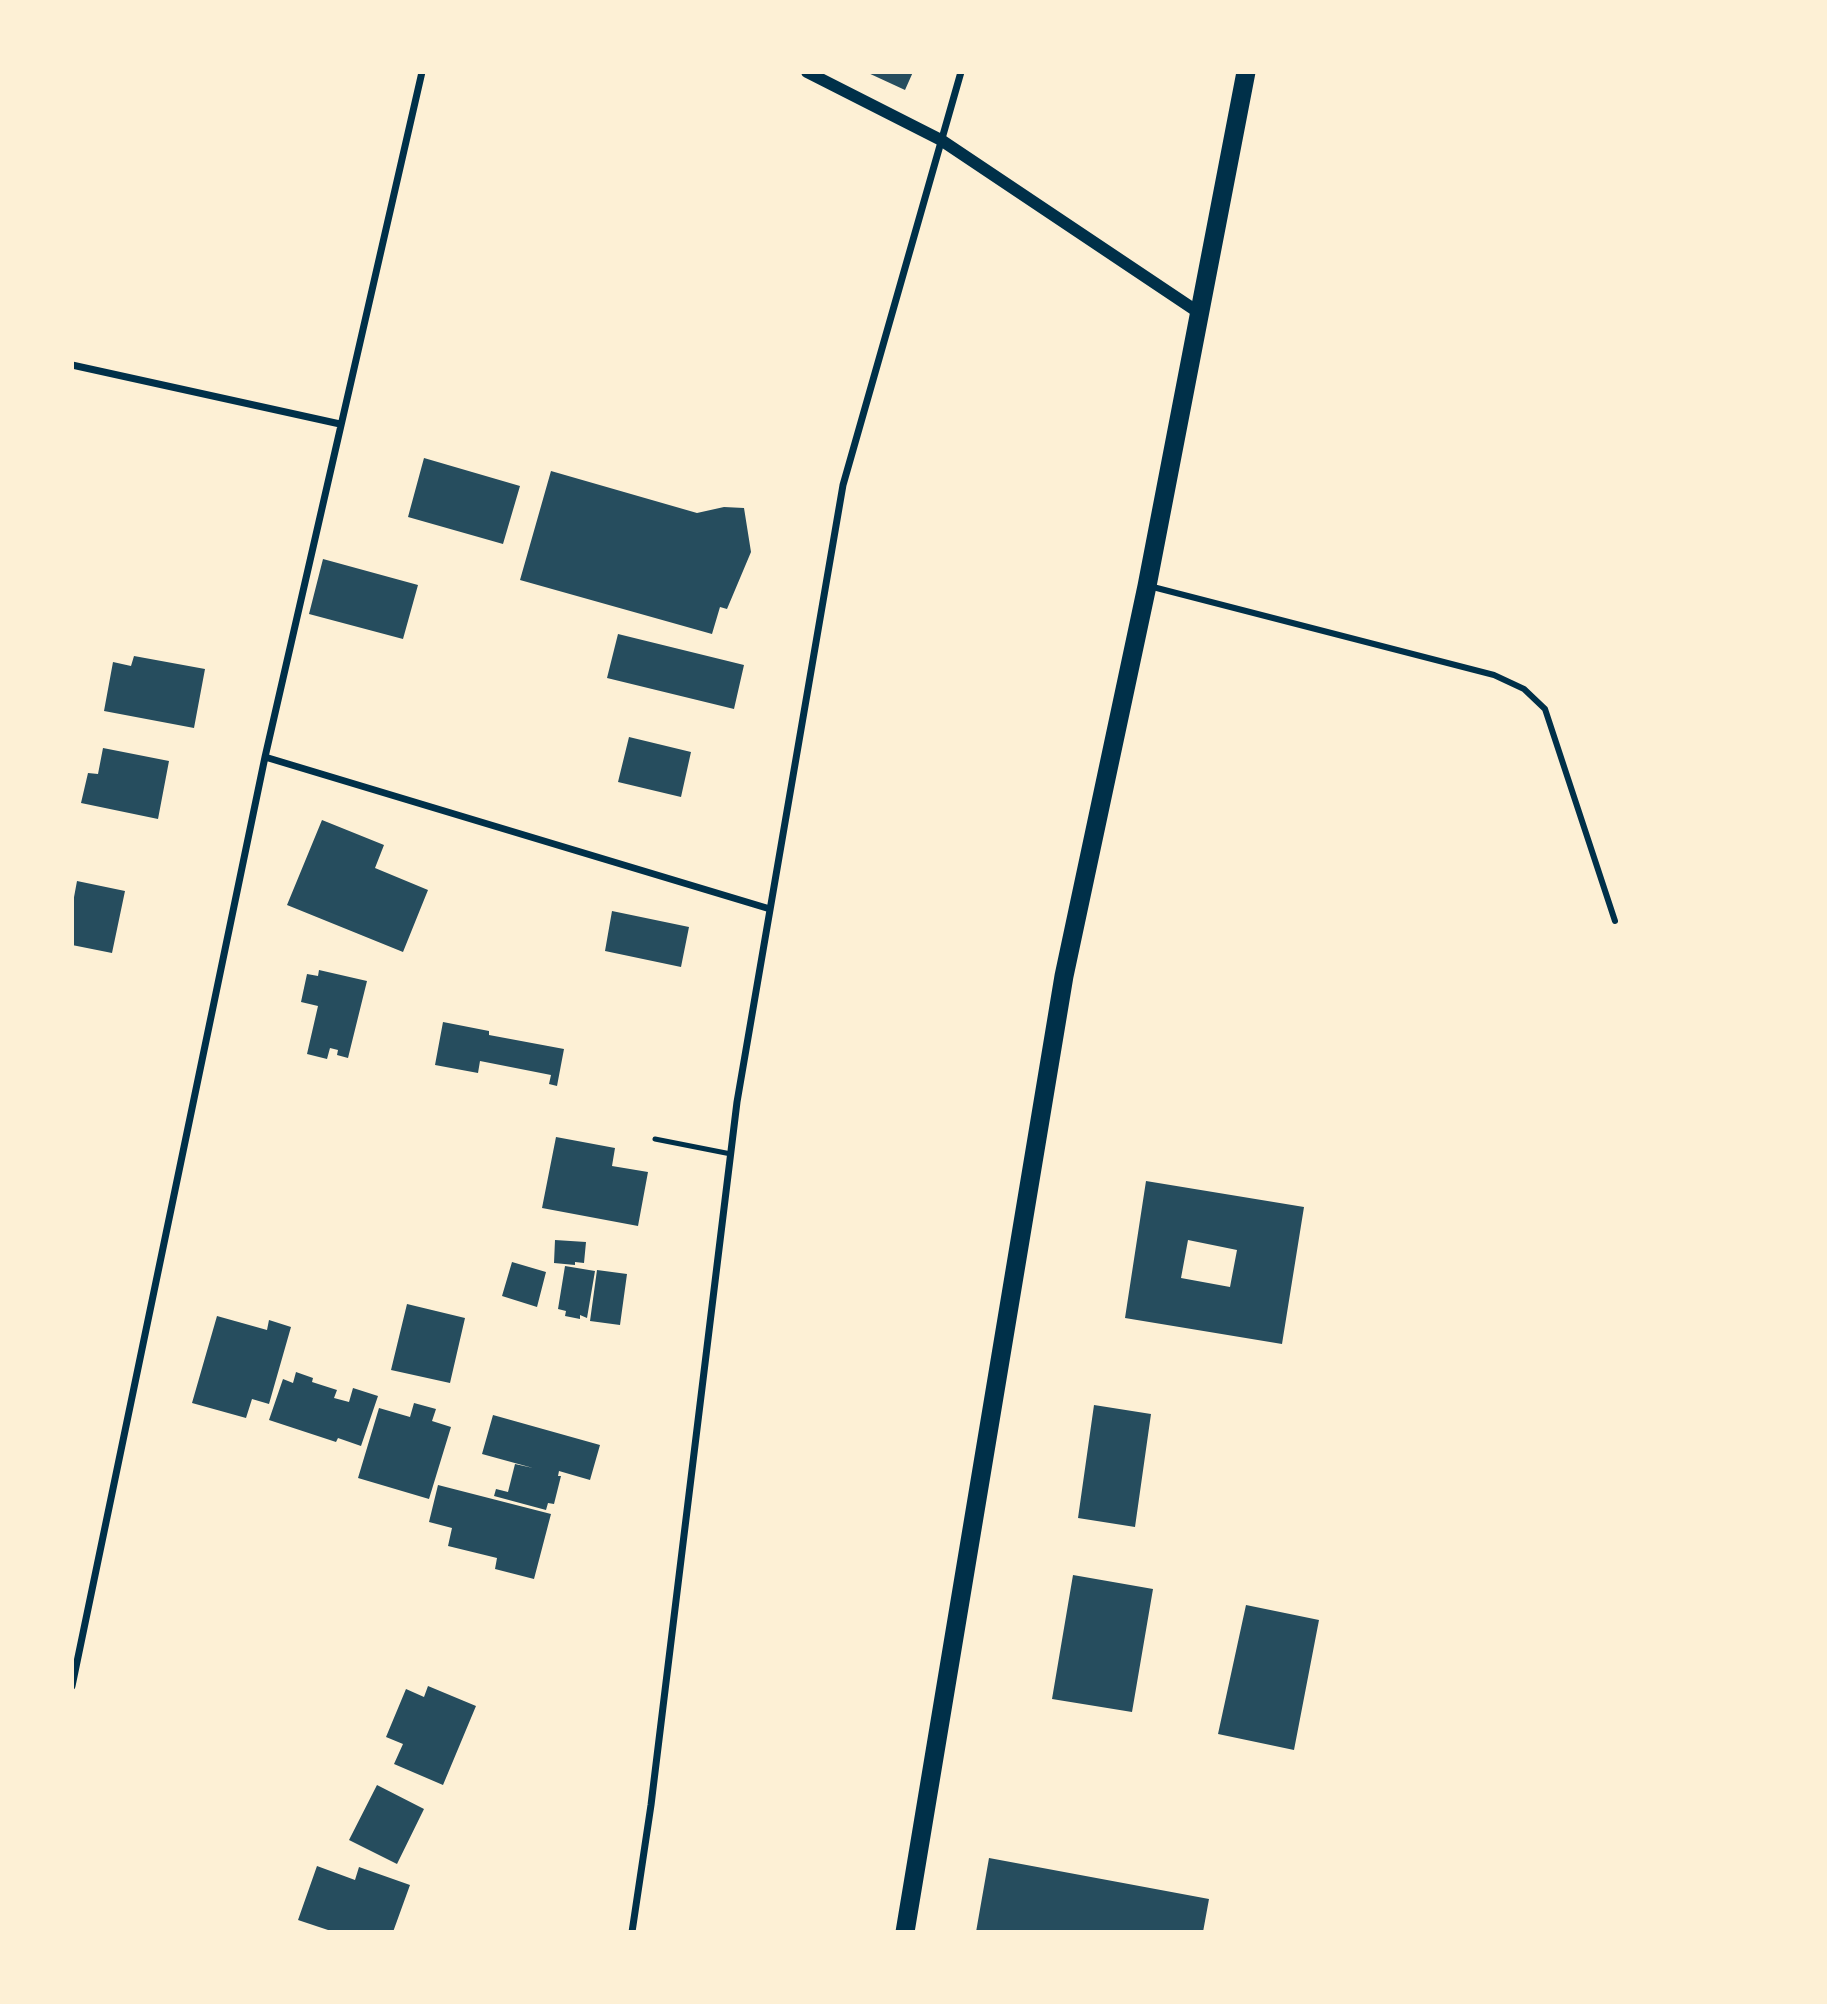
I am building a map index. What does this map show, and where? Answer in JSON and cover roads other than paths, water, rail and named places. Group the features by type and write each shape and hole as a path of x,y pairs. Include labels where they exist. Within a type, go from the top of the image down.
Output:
{"highway":[{"path":"905,1932 1064,976 1147,586 1246,72"}],"street":[{"path":"72,1686 265,757 422,72"},
{"path":"807,72 941,141 1201,314"},
{"path":"632,1932 651,1805 737,1102 843,485 961,72"},
{"path":"72,365 340,424"},
{"path":"1147,586 1494,675 1524,689 1545,709 1615,921"},
{"path":"265,757 770,909"}],"lane":[{"path":"655,1139 731,1154"}]}
